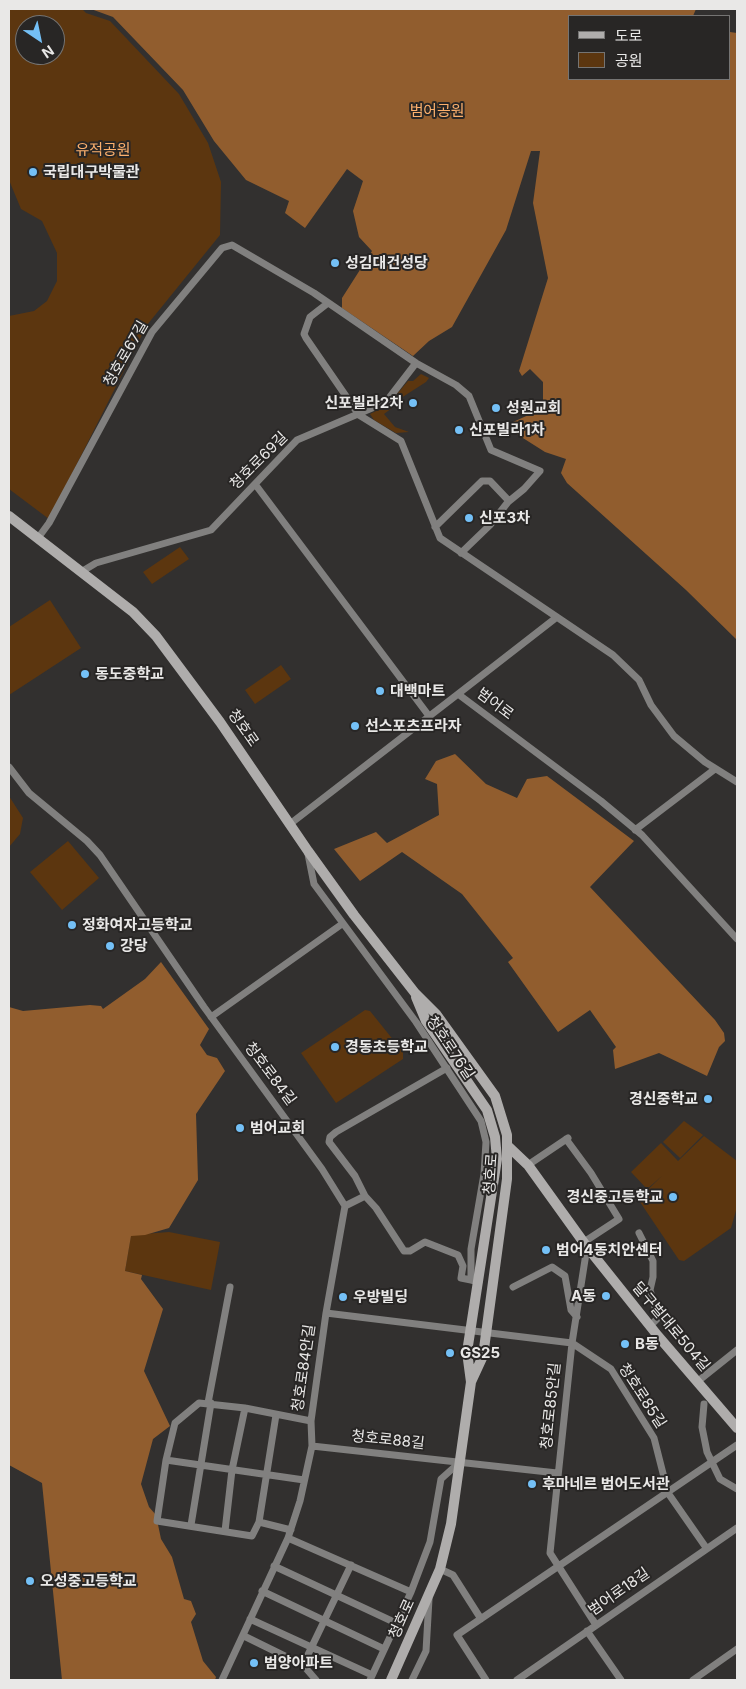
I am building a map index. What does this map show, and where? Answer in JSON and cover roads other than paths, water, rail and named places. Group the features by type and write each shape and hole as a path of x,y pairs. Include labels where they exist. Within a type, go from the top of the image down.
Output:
{"main road":[{"name":"청호로","path":"9,516 133,612 156,636 220,722 308,851 415,994 436,1014 494,1096 506,1129 508,1146 507,1179 483,1356 471,1382"},
{"name":"청호로","path":"391,1680 440,1569 451,1524 471,1382 467,1352 475,1281 497,1159 492,1124 484,1105 426,1021 415,994"},
{"name":"달구벌대로504길","path":"508,1146 528,1165 585,1245 650,1326 737,1428"}],"street":[{"name":"청호로67길","path":"38,538 49,523 152,332 222,248 232,245 328,303 416,363 456,385 468,396 491,450 540,471 524,489 509,501"},
{"path":"328,303 310,317 304,334 359,415 401,441 440,538 620,661 639,680 651,705 674,736 715,768 737,782"},
{"name":"청호로69길","path":"81,572 96,562 211,530 298,440 386,402 416,363"},
{"path":"436,527 482,481 490,481 509,501 490,525 461,553"},
{"path":"255,484 429,716"},
{"path":"458,694 557,617"},
{"name":"범어로","path":"290,824 458,694 601,801 635,830 660,852 737,939"},
{"name":"청호로84길","path":"9,767 29,793 87,841 100,856 211,1017 306,1146 345,1206"},
{"path":"635,830 715,768"},
{"name":"청호로76길","path":"308,851 314,884 416,1022 481,1121 486,1142 484,1174 471,1250 475,1281"},
{"path":"211,1017 342,924"},
{"path":"447,1068 336,1132 329,1142 355,1176 365,1196 376,1208 404,1251 410,1251 425,1242 458,1255 463,1266 461,1278 475,1281"},
{"path":"528,1165 567,1138 619,1219 585,1245"},
{"path":"365,1196 345,1206 326,1313 471,1329"},
{"path":"639,1233 653,1261 653,1277 650,1290 658,1318 650,1326"},
{"name":"청호로85안길","path":"585,1245 557,1473 550,1553 596,1625"},
{"path":"513,1287 552,1267 565,1276 571,1310 577,1317"},
{"path":"191,1525 209,1403 230,1287"},
{"name":"청호로84안길","path":"209,1403 311,1421 326,1313"},
{"name":"청호로85길","path":"471,1329 572,1343 610,1369 654,1438 668,1493 707,1548"},
{"path":"697,1382 737,1350"},
{"path":"209,1403 199,1404 175,1423 166,1460 157,1521 252,1536 259,1522 291,1530"},
{"path":"704,1404 702,1427 704,1440 712,1462 720,1479 737,1489"},
{"path":"225,1531 232,1470 245,1408"},
{"name":"청호로84안길","path":"259,1522 276,1415"},
{"path":"222,1680 244,1636 262,1591 291,1530 312,1446 311,1421"},
{"path":"486,1680 457,1635 737,1445"},
{"name":"청호로88길","path":"312,1446 460,1462"},
{"path":"166,1460 304,1480"},
{"path":"250,1619 311,1647 371,1678 411,1592 430,1542 441,1479 460,1462 557,1473"},
{"name":"범어로18길","path":"517,1680 737,1528"},
{"path":"288,1538 352,1564 411,1592"},
{"path":"304,1665 324,1619 352,1564"},
{"path":"274,1566 396,1623"},
{"path":"440,1569 453,1575 481,1619"},
{"path":"262,1591 384,1649"},
{"path":"412,1680 426,1652 429,1595"},
{"path":"587,1631 620,1680"},
{"path":"244,1636 304,1665 316,1680"},
{"path":"693,1680 737,1649"}],"place":[{"name":"국립대구박물관","path":"33,172"},
{"name":"성김대건성당","path":"335,263"},
{"name":"신포빌라2차","path":"413,403"},
{"name":"성원교회","path":"496,408"},
{"name":"신포빌라1차","path":"459,430"},
{"name":"신포3차","path":"469,518"},
{"name":"동도중학교","path":"85,674"},
{"name":"대백마트","path":"380,691"},
{"name":"선스포츠프라자","path":"355,726"},
{"name":"정화여자고등학교","path":"72,925"},
{"name":"강당","path":"110,946"},
{"name":"경동초등학교","path":"335,1047"},
{"name":"경신중학교","path":"708,1099"},
{"name":"범어교회","path":"240,1128"},
{"name":"경신중고등학교","path":"673,1197"},
{"name":"범어4동치안센터","path":"546,1250"},
{"name":"A동","path":"606,1296"},
{"name":"우방빌딩","path":"343,1297"},
{"name":"B동","path":"625,1344"},
{"name":"GS25","path":"450,1353"},
{"name":"후마네르 범어도서관","path":"532,1484"},
{"name":"오성중고등학교","path":"30,1581"},
{"name":"범양아파트","path":"254,1663"}],"park label":[{"name":"범어공원","path":"437,111"},
{"name":"유적공원","path":"103,150"}]}
